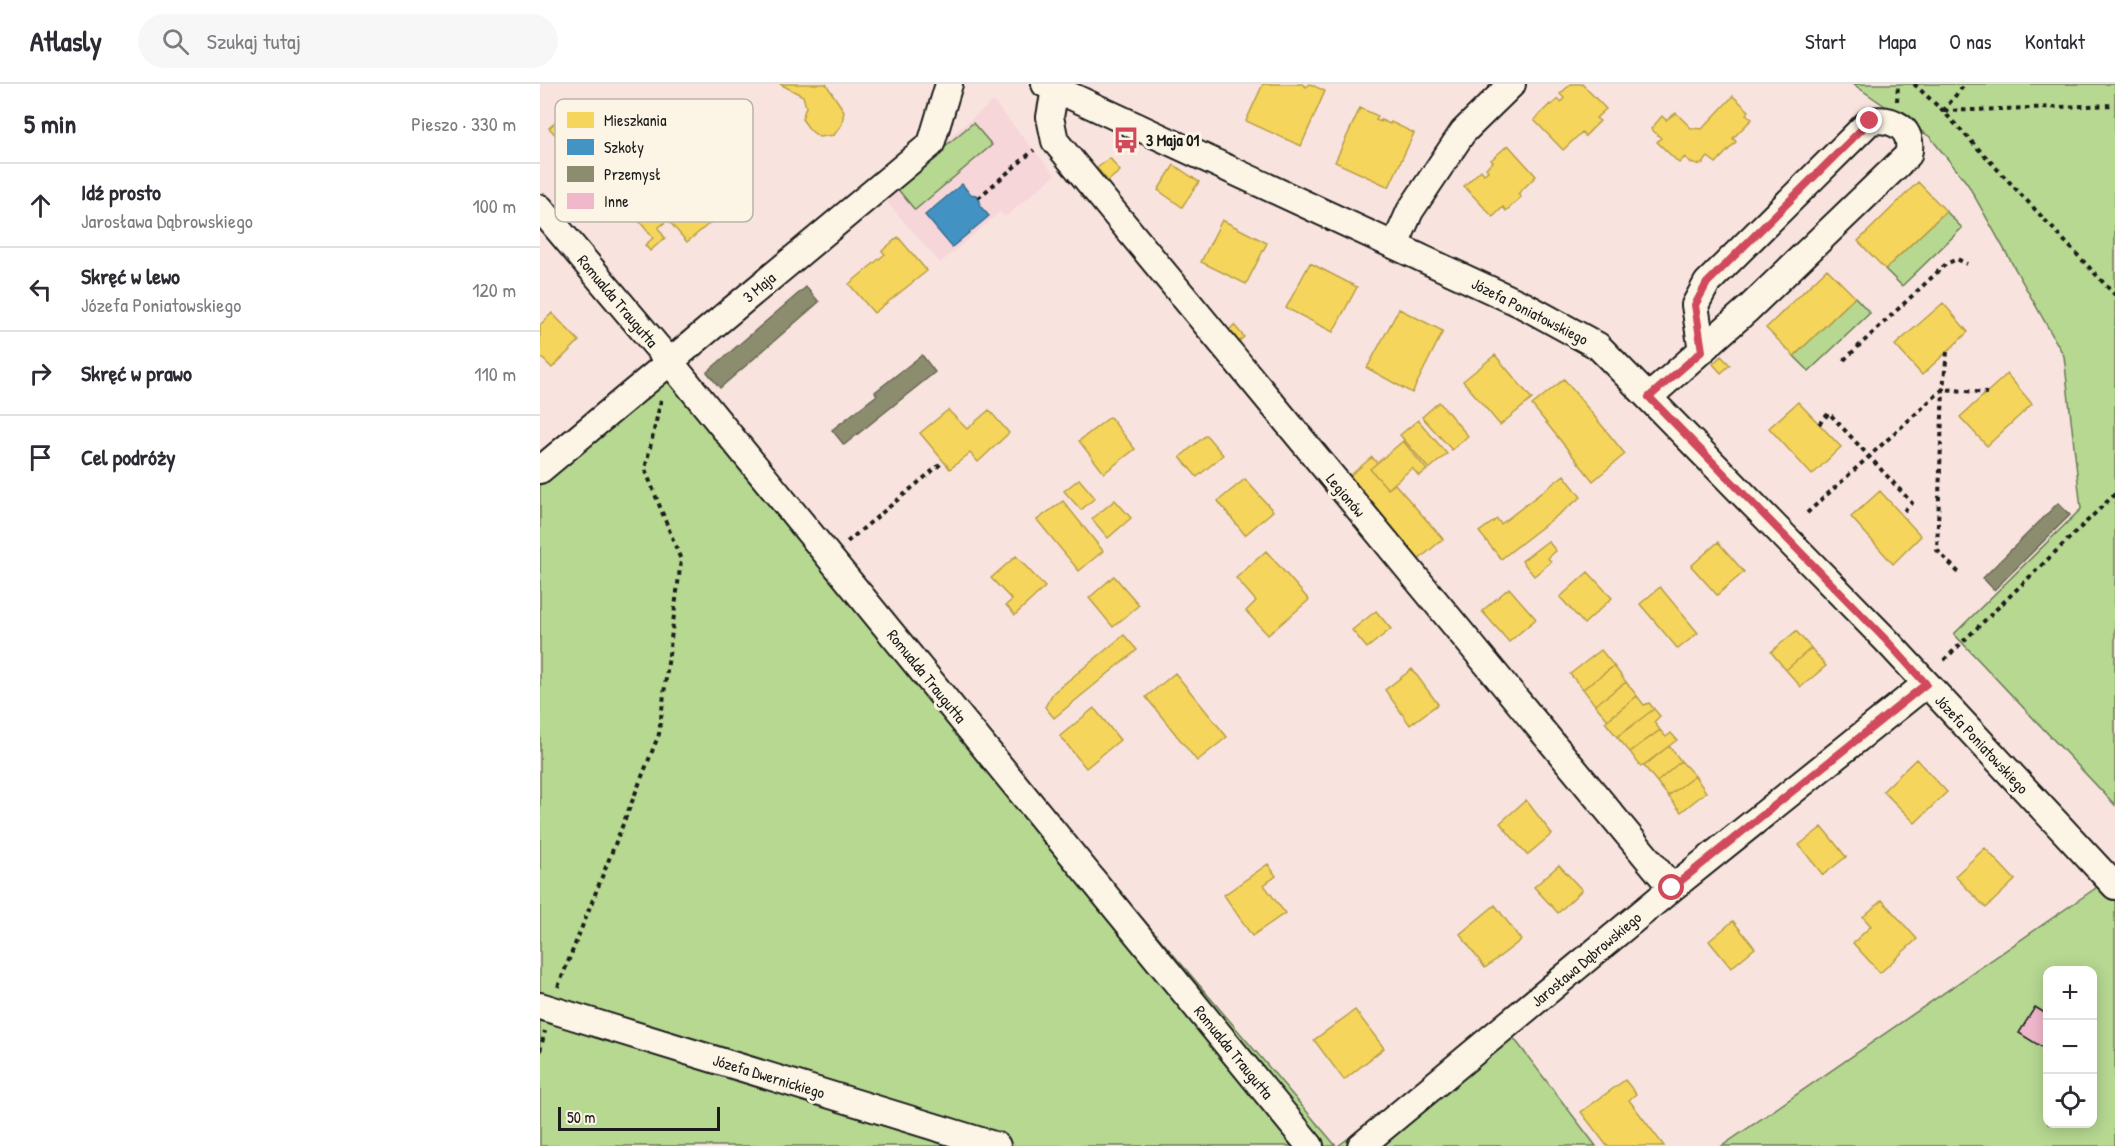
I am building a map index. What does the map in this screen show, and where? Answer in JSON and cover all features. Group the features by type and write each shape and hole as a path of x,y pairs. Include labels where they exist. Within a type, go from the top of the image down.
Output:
{"street":[{"name":"3 Maja","path":"540,470 931,144 949,84"},
{"path":"1395,245 1410,212 1463,132 1512,84"},
{"name":"Józefa Poniatowskiego","path":"1050,87 1523,305 1598,346 1886,640 2115,886"},
{"name":"Legionów","path":"1050,87 1050,117 1055,141 1672,888"},
{"path":"1649,397 1702,351 1748,309 1908,155 1911,145 1907,134 1895,122 1883,119 1870,121 1707,283 1695,305 1702,351"},
{"name":"Romualda Traugutta","path":"540,208 670,362 1310,1146"},
{"name":"Jarosława Dąbrowskiego","path":"1360,1146 1672,888 1926,684"},
{"name":"Józefa Dwernickiego","path":"545,1008 997,1146"}],"path":[{"path":"1914,84 1943,111 2115,295"},
{"path":"1943,111 1965,84"},
{"path":"1943,111 2115,105"},
{"path":"978,198 1034,150"},
{"path":"1844,360 1946,264 1957,259 1967,264"},
{"path":"1947,352 1943,389 1937,550 1960,574"},
{"path":"540,1051 545,1008 659,734 681,560 645,469 670,362"},
{"path":"1807,513 1943,389 1987,393"},
{"path":"1819,424 1829,413 1912,503 1901,514"},
{"path":"829,557 943,462"},
{"path":"1944,660 2115,494"}],"shaded area":[{"path":"993,101 1055,175 1005,217 1000,212 940,263 881,195"}],"green space":[{"path":"1853,84 2115,84 2115,805 1954,634 2081,509 2064,356 1967,183 1930,137"},
{"path":"973,123 992,145 915,210 896,187"},
{"path":"1946,211 1962,228 1902,286 1885,269"},
{"path":"1855,297 1870,313 1809,371 1794,356"},
{"path":"670,362 1336,1146 540,1146 540,470"},
{"path":"2115,873 2115,1146 1722,1146 2093,890"},
{"path":"1503,1024 1596,1146 1338,1146"}],"building: Mieszkania":[{"path":"780,84 826,84 844,111 842,124 834,135 819,137 810,130 802,119 806,107 803,96"},
{"path":"1263,84 1302,84 1306,87 1310,84 1325,91 1301,146 1246,121"},
{"path":"1571,84 1582,84 1606,109 1596,118 1600,121 1585,136 1582,132 1563,150 1534,120 1550,104 1558,99 1561,102 1564,98 1560,94"},
{"path":"1733,96 1749,111 1746,114 1752,119 1733,138 1736,142 1716,163 1708,157 1703,163 1697,165 1685,157 1679,163 1657,142 1661,138 1651,129 1662,116 1666,120 1676,113 1691,128 1702,129"},
{"path":"1360,108 1378,116 1376,120 1390,124 1391,122 1414,133 1389,187 1335,162"},
{"path":"555,122 555,134 549,128"},
{"path":"1508,145 1536,176 1518,194 1521,197 1506,211 1503,207 1493,217 1464,186 1481,170 1484,174 1488,171 1486,168 1493,162 1491,160"},
{"path":"1110,158 1120,171 1108,181 1097,168"},
{"path":"1174,165 1199,182 1182,207 1158,190"},
{"path":"1918,182 1946,211 1885,269 1858,241"},
{"path":"1222,220 1267,243 1246,284 1201,262"},
{"path":"640,222 666,222 658,228 665,238 650,251 645,245 653,238"},
{"path":"670,222 711,222 687,242"},
{"path":"898,237 927,271 874,313 849,284 885,254 882,251"},
{"path":"1310,263 1357,287 1333,332 1286,308"},
{"path":"1827,269 1855,297 1794,356 1766,328"},
{"path":"1943,303 1968,332 1922,375 1895,345"},
{"path":"1399,309 1443,331 1412,393 1367,368"},
{"path":"552,313 579,341 552,368 540,356 540,325"},
{"path":"1234,325 1244,337 1236,344 1226,333"},
{"path":"1495,355 1532,399 1500,425 1463,381"},
{"path":"1721,356 1730,365 1721,373 1713,364"},
{"path":"2007,374 2032,404 1987,446 1960,417"},
{"path":"1564,379 1625,454 1593,481 1532,405"},
{"path":"1439,402 1468,436 1452,450 1422,417"},
{"path":"1798,402 1841,447 1812,475 1769,428"},
{"path":"948,410 967,429 989,410 1009,433 978,462 970,453 950,469 920,433"},
{"path":"1110,417 1135,449 1104,473 1079,441"},
{"path":"1418,420 1447,454 1429,469 1400,435"},
{"path":"1206,435 1223,455 1197,477 1180,457"},
{"path":"1403,441 1427,470 1419,476 1412,468 1388,489 1370,469"},
{"path":"1372,457 1377,463 1370,469 1388,489 1395,484 1443,539 1417,561 1346,479"},
{"path":"1564,475 1581,497 1501,559 1479,532 1497,519 1501,524"},
{"path":"1079,479 1095,498 1081,510 1064,491"},
{"path":"1245,479 1273,511 1245,535 1218,501"},
{"path":"1880,491 1921,536 1893,564 1851,517"},
{"path":"1115,500 1131,518 1108,538 1092,519"},
{"path":"1063,501 1103,551 1079,571 1037,520"},
{"path":"1548,541 1556,551 1548,558 1551,562 1534,576 1522,561"},
{"path":"1718,542 1744,572 1717,595 1691,566"},
{"path":"1266,551 1309,600 1268,635 1246,611 1256,601 1236,578"},
{"path":"1016,556 1045,587 1015,615 1006,605 1012,600 991,578"},
{"path":"1588,572 1612,598 1584,624 1560,597"},
{"path":"1114,576 1139,605 1113,627 1089,598"},
{"path":"1660,587 1698,633 1678,649 1640,604"},
{"path":"1509,588 1536,619 1509,642 1482,611"},
{"path":"1376,611 1391,629 1367,648 1352,630"},
{"path":"1796,631 1811,648 1786,670 1771,652"},
{"path":"1124,635 1137,650 1054,718 1045,707 1053,693"},
{"path":"1811,648 1826,666 1801,687 1786,670"},
{"path":"1601,650 1614,666 1583,689 1570,674"},
{"path":"1614,666 1626,682 1595,705 1583,689"},
{"path":"1412,669 1438,704 1410,725 1385,690"},
{"path":"1175,673 1227,737 1197,761 1146,697"},
{"path":"1626,682 1637,696 1608,720 1595,705"},
{"path":"1637,696 1644,705 1649,703 1654,709 1617,737 1605,722"},
{"path":"1094,708 1120,740 1086,768 1060,736"},
{"path":"1654,709 1660,716 1654,722 1660,730 1630,752 1617,737"},
{"path":"1660,730 1666,737 1671,733 1677,740 1641,767 1630,752"},
{"path":"1669,746 1681,761 1657,782 1644,766"},
{"path":"1916,759 1947,792 1915,823 1883,791"},
{"path":"1681,761 1695,776 1668,796 1657,782"},
{"path":"1695,776 1706,792 1681,812 1668,796"},
{"path":"1526,800 1552,834 1527,855 1500,823"},
{"path":"1822,827 1846,857 1823,875 1799,845"},
{"path":"1985,848 2015,880 1986,908 1955,876"},
{"path":"1268,864 1276,876 1264,885 1285,913 1252,936 1224,895"},
{"path":"1559,865 1582,890 1558,913 1534,887"},
{"path":"1882,900 1917,939 1880,973 1853,943 1871,926 1863,917"},
{"path":"1495,905 1521,940 1485,968 1460,934"},
{"path":"1733,921 1755,948 1731,968 1709,941"},
{"path":"1355,1010 1384,1048 1344,1080 1314,1040"},
{"path":"1625,1080 1636,1094 1629,1100 1664,1146 1607,1146 1581,1112"}],"building: Szkoły":[{"path":"962,184 970,194 976,195 980,206 989,216 952,247 925,215"}],"building: Przemysł":[{"path":"806,287 819,302 720,388 707,372"},
{"path":"922,355 935,372 844,445 832,430 877,395 875,392"},
{"path":"2058,503 2070,515 1994,590 1983,578"}],"building: Inne":[{"path":"2035,1007 2043,1012 2043,1048 2019,1033"}],"place":[{"name":"3 Maja 01","path":"1126,140"}],"route":[{"path":"1672,888 1926,684 1649,397 1702,351 1695,305 1707,283 1870,121"}]}
